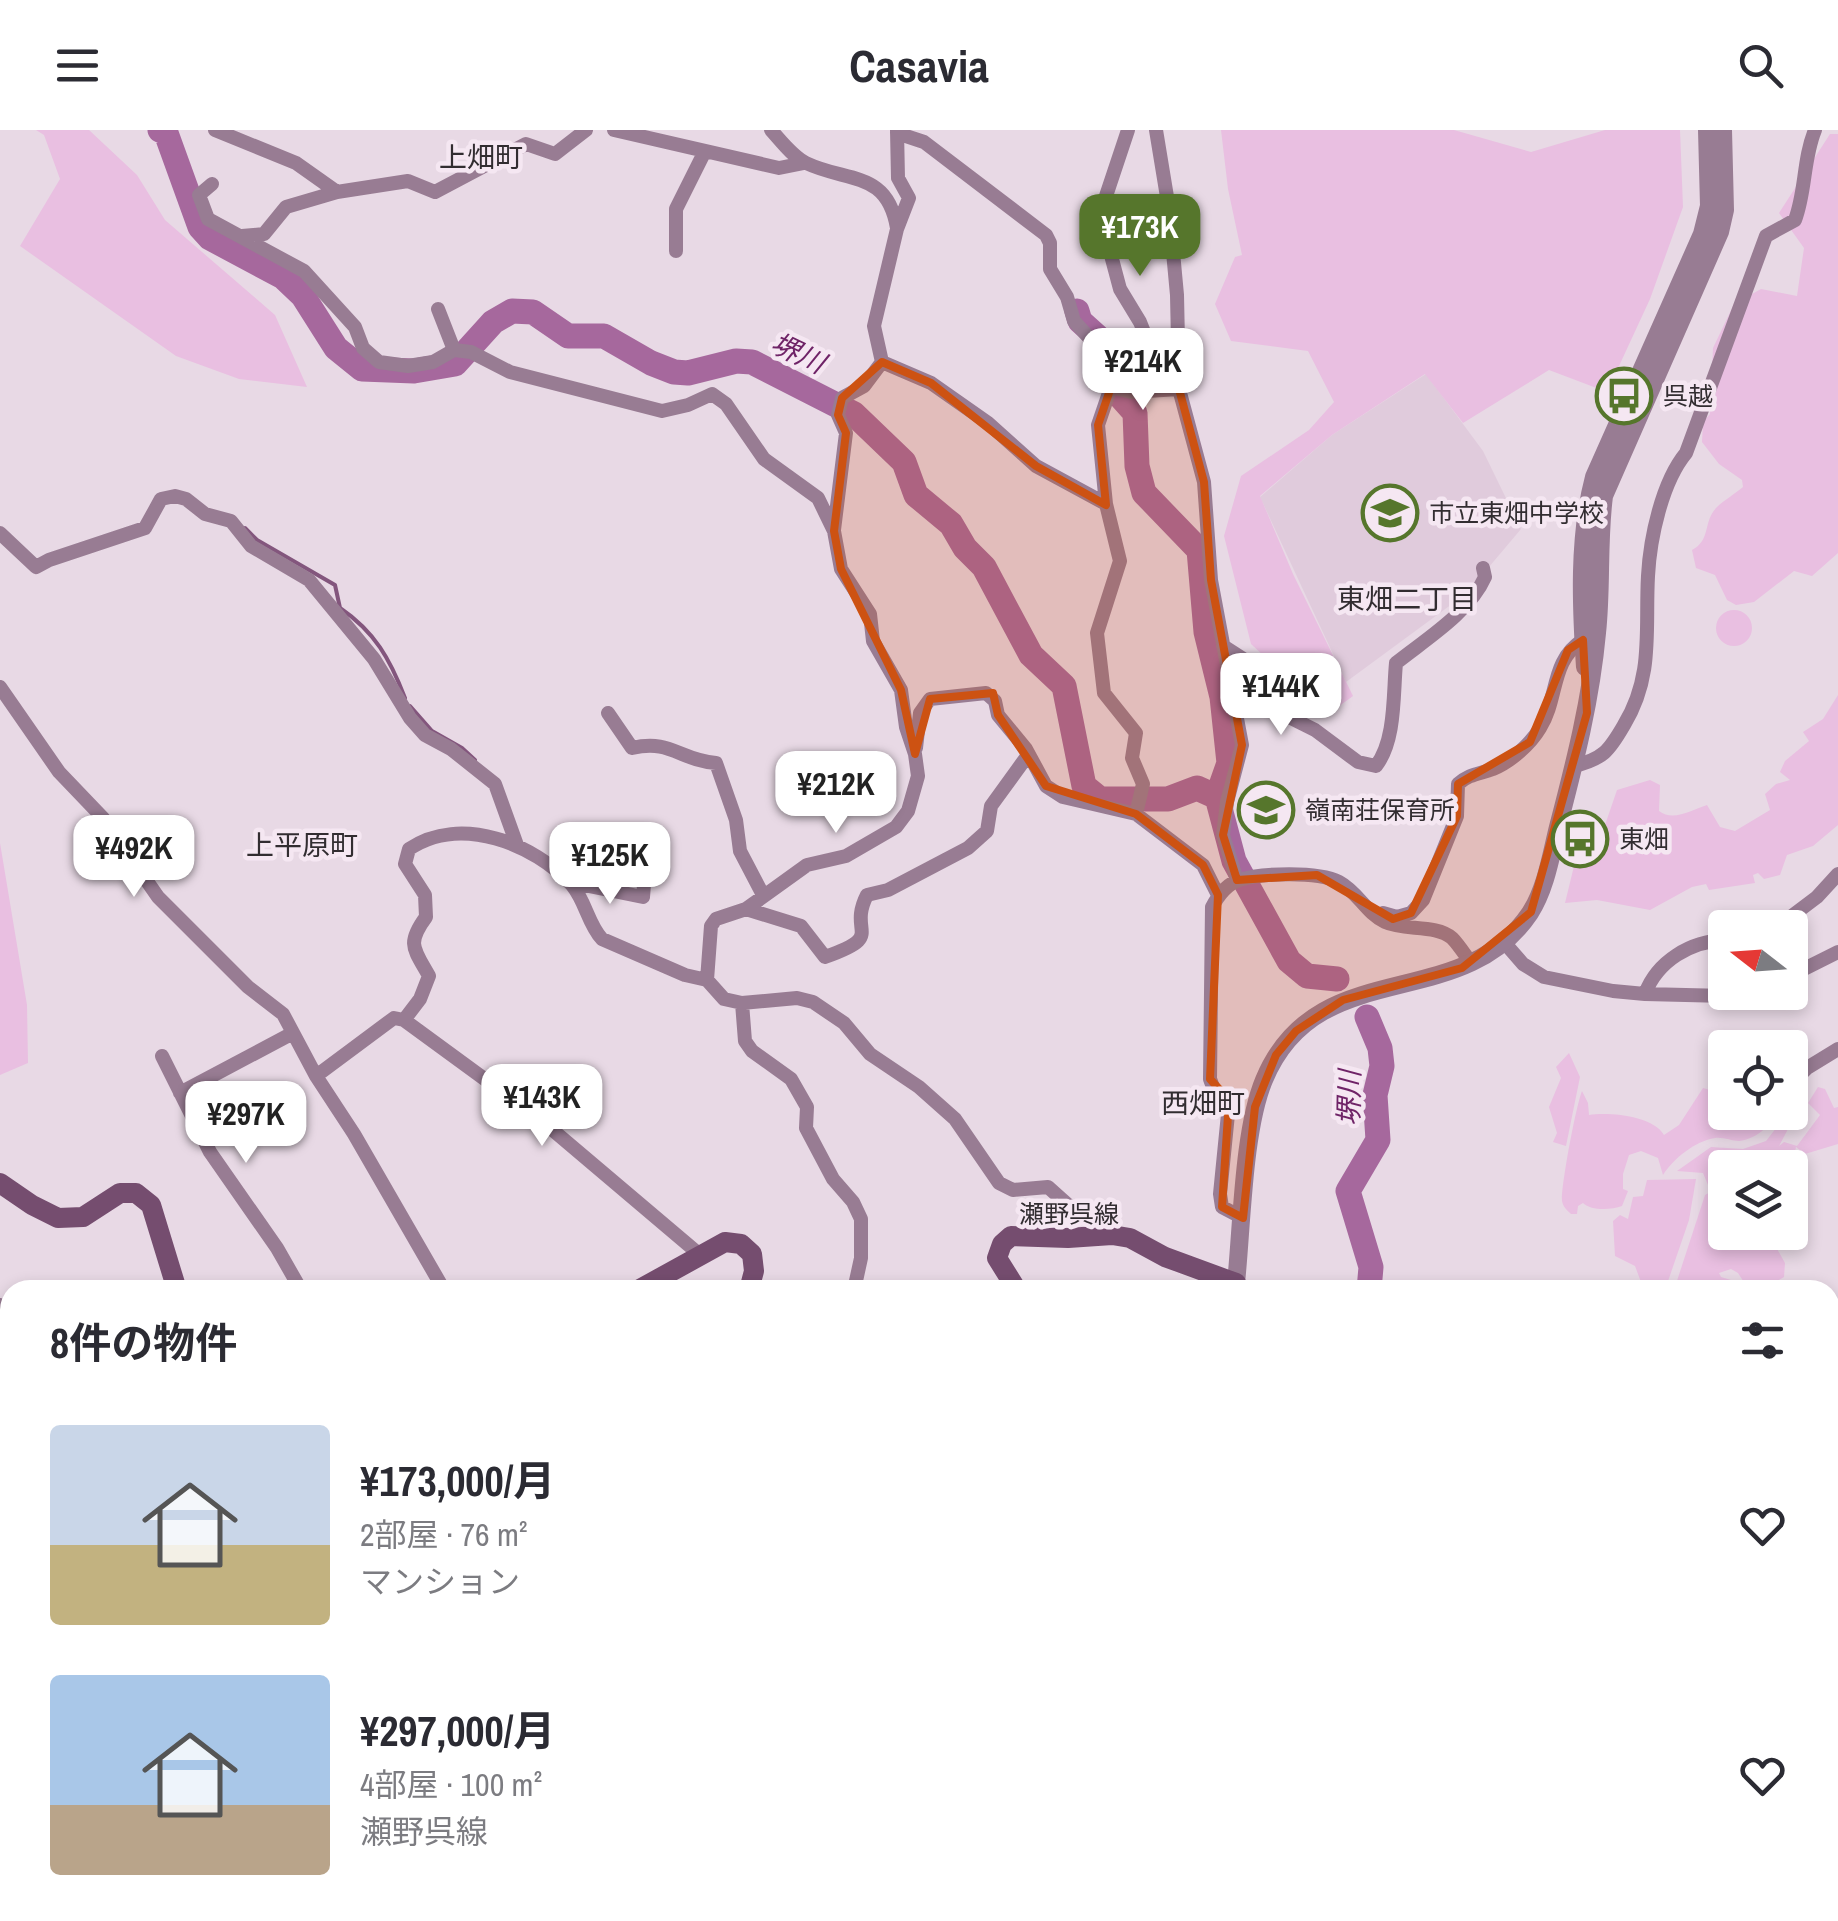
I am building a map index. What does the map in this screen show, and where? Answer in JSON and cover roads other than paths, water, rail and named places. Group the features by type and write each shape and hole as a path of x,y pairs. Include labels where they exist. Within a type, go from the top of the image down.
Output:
{"main road":[{"path":"0,1183 58,1218 84,1217 120,1193 136,1193 151,1205 175,1280"},
{"name":"瀬野呉線","path":"1011,1280 997,1258 1002,1244 1011,1236 1112,1235 1130,1238 1220,1280"},
{"path":"655,1280 724,1242 741,1244 755,1261 751,1280"}],"street":[{"path":"215,130 296,164 336,192"},
{"path":"241,236 264,234 286,207 336,192 408,182 435,192 526,144 555,154 586,130"},
{"path":"614,130 778,168 804,162"},
{"path":"771,130 804,162 881,189 894,210 898,229"},
{"path":"1128,130 1100,214 1120,289 1146,337 1149,391"},
{"path":"1156,130 1169,209 1179,390 1204,482 1211,580 1242,744 1222,835 1238,880"},
{"path":"1587,713 1583,640 1587,501 1594,477 1702,234 1710,190 1708,130"},
{"path":"1236,1280 1255,1107 1276,1055 1296,1031 1343,1000 1434,978 1471,963 1503,942 1530,912 1544,881 1587,713 1598,630 1604,496 1720,232 1724,210 1723,130"},
{"path":"1574,766 1600,760 1642,692 1649,622 1648,574 1662,500 1674,468 1686,453 1766,236 1795,220 1815,130"},
{"path":"834,531 846,433 838,414 842,398 864,386 882,362 874,326 909,198 898,178 897,132 924,142 1046,235 1050,243 1050,270 1067,298 1074,322 1093,342 1111,387 1098,425 1106,504 1120,561 1097,632 1104,693 1136,733 1132,758 1143,784 1136,814"},
{"path":"676,251 676,209 704,153"},
{"path":"212,184 199,195 208,219 304,271 355,327 363,348 379,362 408,366 433,362 454,350 471,352 510,372 662,410 688,405 712,394 726,404 764,459 818,498 834,531 841,569 870,614 873,640 902,690 918,776 908,811 896,827 846,856 807,864 746,909 716,918 707,980"},
{"path":"438,310 454,350"},
{"path":"882,362 931,383 988,423 1036,466 1106,504"},
{"path":"1111,387 1131,392 1179,390"},
{"path":"0,533 36,567 145,528 161,499 186,499 205,514 230,521 251,546 309,580 374,659 425,735 451,748 495,784 518,845"},
{"path":"1224,646 1257,668 1281,713 1314,730 1358,762 1376,766 1384,756 1396,663 1479,590 1485,576 1483,568"},
{"path":"1363,902 1367,900 1397,918 1412,912 1423,900 1458,816 1458,784 1467,776 1506,762 1530,742 1541,727 1556,674 1568,650 1583,640"},
{"path":"0,687 58,772 104,818 158,897 248,987 283,1014 438,1280"},
{"path":"915,754 920,713 930,699 986,694 995,700 998,715 1046,786 1063,798 1136,814 1202,865 1218,895"},
{"path":"608,713 632,748 654,743 694,761 716,763 736,820 740,851 763,895"},
{"path":"746,909 801,926 824,957 856,944 862,934 862,904 866,895 888,890 968,848 987,830 991,806 1028,755"},
{"path":"404,1020 420,999 429,976 413,947 413,934 426,917 425,895 404,864 409,849 419,842 457,833 518,845 548,862 569,882 602,939 685,975 707,980 724,999 742,1003 797,998 814,1002 844,1023 870,1054 955,1119 999,1183 1013,1190 1048,1187 1076,1213 1111,1227 1112,1235"},
{"path":"569,882 644,896 644,885 630,849"},
{"path":"1242,1218 1222,1208 1229,1104 1214,1090 1210,1079 1212,907 1218,895 1238,880 1296,874 1335,880 1355,892 1376,917 1390,925 1452,937 1471,963"},
{"path":"1800,910 1838,874"},
{"path":"1646,994 1650,980 1666,962 1708,941"},
{"path":"1503,942 1522,964 1544,977 1612,991 1708,996"},
{"path":"1808,967 1838,952"},
{"path":"742,1003 746,1040 752,1051 791,1079 808,1107 806,1128 861,1219 861,1258 856,1280"},
{"path":"316,1076 394,1018 404,1020 542,1121 700,1254"},
{"path":"180,1093 293,1033"},
{"path":"1808,1067 1838,1048"},
{"path":"162,1056 210,1152 295,1280"}],"waterway":[{"name":"堺川","path":"160,130 166,133 200,227 210,238 283,277 303,296 336,348 362,369 414,371 455,364 493,322 512,311 533,312 568,336 604,336 674,372 688,373 736,361 752,362 854,414 904,462 916,495 951,524 965,548 984,567 1031,655 1064,686 1084,786 1100,799 1168,799 1197,788 1217,797 1234,861 1289,961 1307,976 1337,979"},
{"name":"堺川","path":"1077,311 1080,321 1100,339 1118,394 1135,413 1137,466 1144,493 1199,550 1206,632 1222,697 1229,763 1217,797"},
{"path":"245,528 257,540 335,585 340,608 380,647 405,698"},
{"path":"410,706 432,731 475,760"},
{"name":"堺川","path":"1367,1017 1380,1048 1382,1066 1375,1095 1378,1140 1348,1191 1371,1267 1370,1280"}],"place":[{"name":"呉越","path":"1624,396"},
{"name":"市立東畑中学校","path":"1390,513"},
{"name":"嶺南荘保育所","path":"1266,810"},
{"name":"東畑","path":"1580,839"}],"district":[{"name":"上畑町","path":"481,157"},
{"name":"東畑二丁目","path":"1407,599"},
{"name":"上平原町","path":"302,845"},
{"name":"西畑町","path":"1203,1103"}]}
